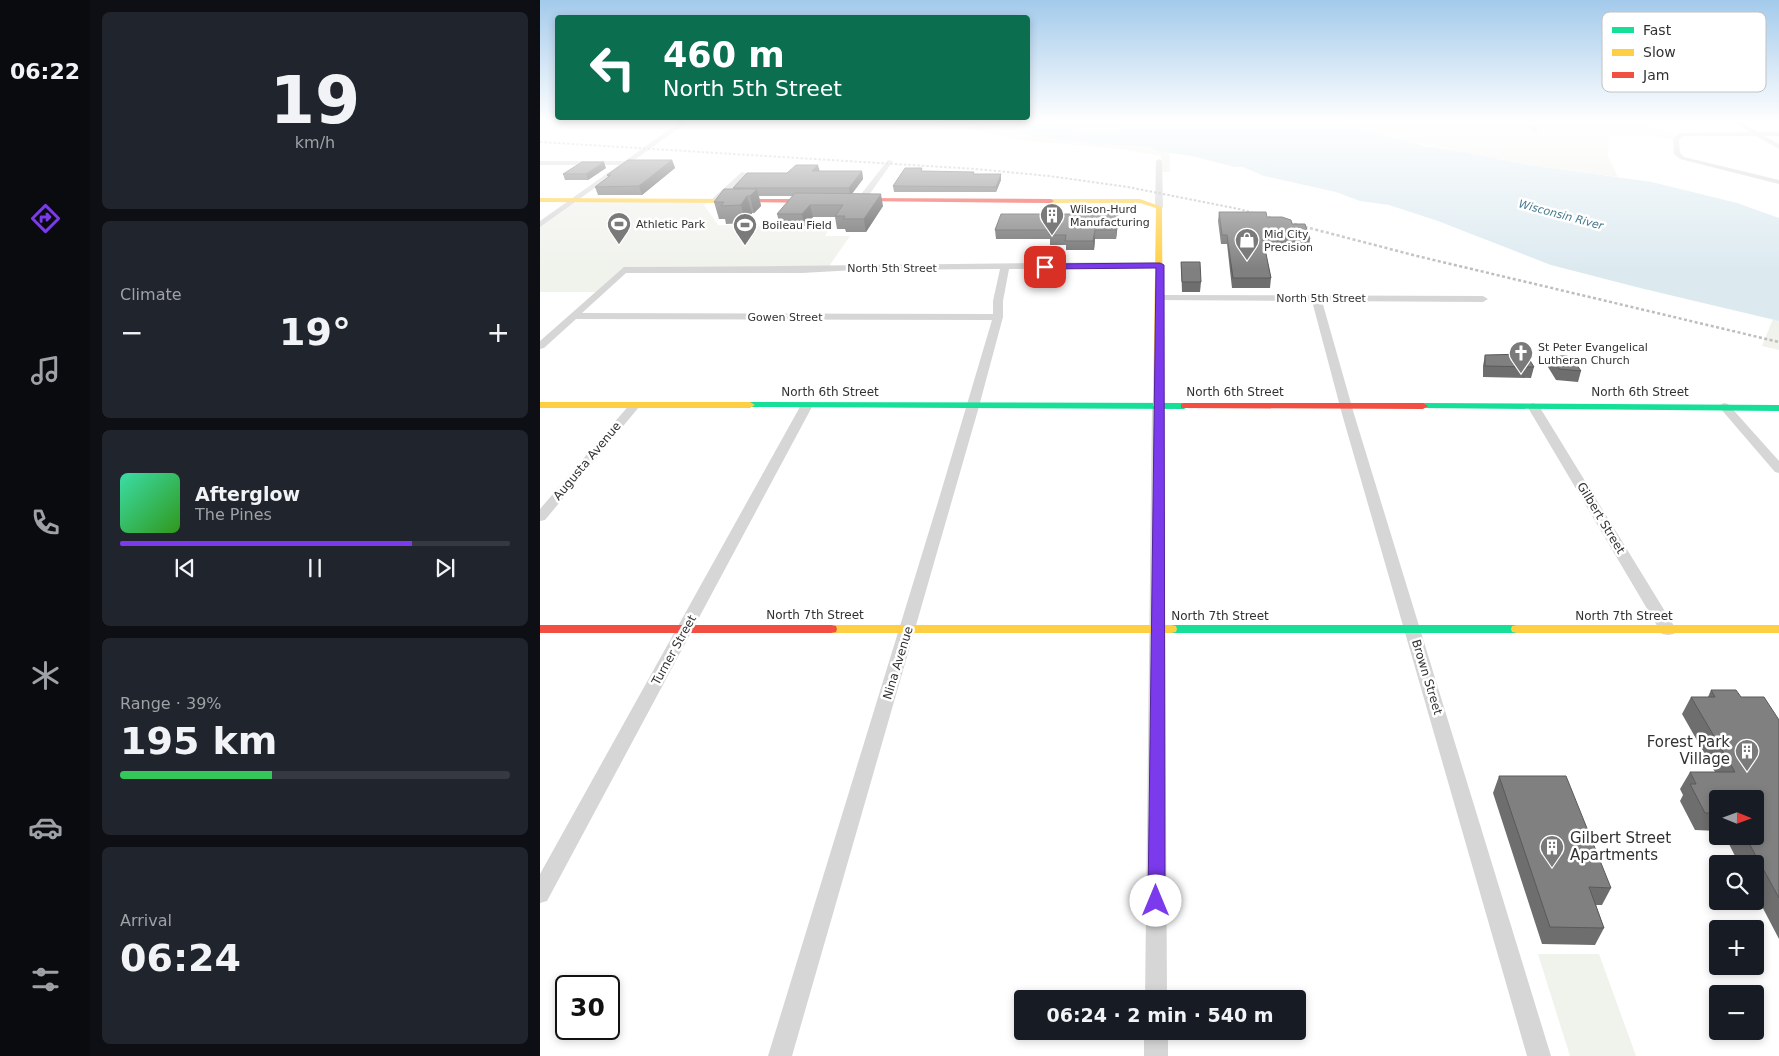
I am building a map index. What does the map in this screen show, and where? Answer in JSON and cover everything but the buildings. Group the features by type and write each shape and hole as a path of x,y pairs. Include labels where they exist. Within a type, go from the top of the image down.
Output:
{"street":[{"path":"540,225 617,170"},
{"path":"861,200 883,170"},
{"path":"1156,990 1159,170"},
{"path":"1732,170 1779,182"},
{"path":"716,201 745,174"},
{"path":"540,200 828,200"},
{"path":"846,200 1140,201 1152,202 1159,207"},
{"name":"North 5th Street","path":"573,316 624,270 1160,265"},
{"name":"Nina Avenue","path":"780,1056 973,406 998,317 998,300 1005,267"},
{"name":"North 5th Street","path":"1160,298 1483,299"},
{"name":"Brown Street","path":"1316,298 1346,406 1539,1056"},
{"path":"540,346 573,316"},
{"name":"Gowen Street","path":"573,316 998,317"},
{"name":"North 6th Street","path":"540,405 1724,406 1779,408"},
{"name":"Augusta Avenue","path":"540,518 634,405"},
{"name":"Turner Street","path":"540,894 807,405"},
{"name":"Gilbert Street","path":"1533,406 1668,630"},
{"path":"1724,406 1779,469"},
{"name":"North 7th Street","path":"540,628 1157,630 1779,629"},
{"path":"1156,1040 1156,1056"}],"shaded area":[{"path":"1569,170 1615,170 1618,177"},
{"path":"573,201 708,201 704,205 718,225 823,227 829,229 825,236 850,236 827,269 623,270 599,292 540,292 540,225"},
{"path":"1773,319 1779,321 1779,350 1762,346"},
{"path":"1538,954 1599,954 1636,1056 1570,1056"}],"water":[{"name":"Wisconsin River","path":"1251,170 1568,170 1652,182 1737,203 1779,218 1779,321 1551,265 1438,221 1389,205 1360,201 1336,192 1264,176"}],"railway":[{"path":"989,170 1128,187 1239,209 1299,225"},
{"path":"1294,224 1417,256 1779,342"}],"traffic: fast":[{"path":"750,405 1184,406"},
{"path":"1423,406 1779,408"},
{"path":"1171,629 1517,629"}],"traffic: slow":[{"path":"540,200 741,201"},
{"path":"1051,201 1140,201 1159,207 1158,406"},
{"path":"540,405 750,405"},
{"path":"831,629 1171,629"},
{"path":"1517,629 1779,629"}],"traffic: jam":[{"path":"856,200 1051,201"},
{"path":"741,201 814,201"},
{"path":"1184,406 1423,406"},
{"path":"540,629 831,629"}],"place":[{"name":"Wilson-Hurd Manufacturing","path":"1052,236"},
{"name":"Athletic Park","path":"619,245"},
{"name":"Boileau Field","path":"745,246"},
{"name":"Mid City Precision","path":"1247,261"},
{"name":"St Peter Evangelical Lutheran Church","path":"1521,374"},
{"name":"Forest Park Village","path":"1747,772"},
{"name":"Gilbert Street Apartments","path":"1552,868"}],"route":[{"path":"1045,267 1160,265 1156,901"}]}
